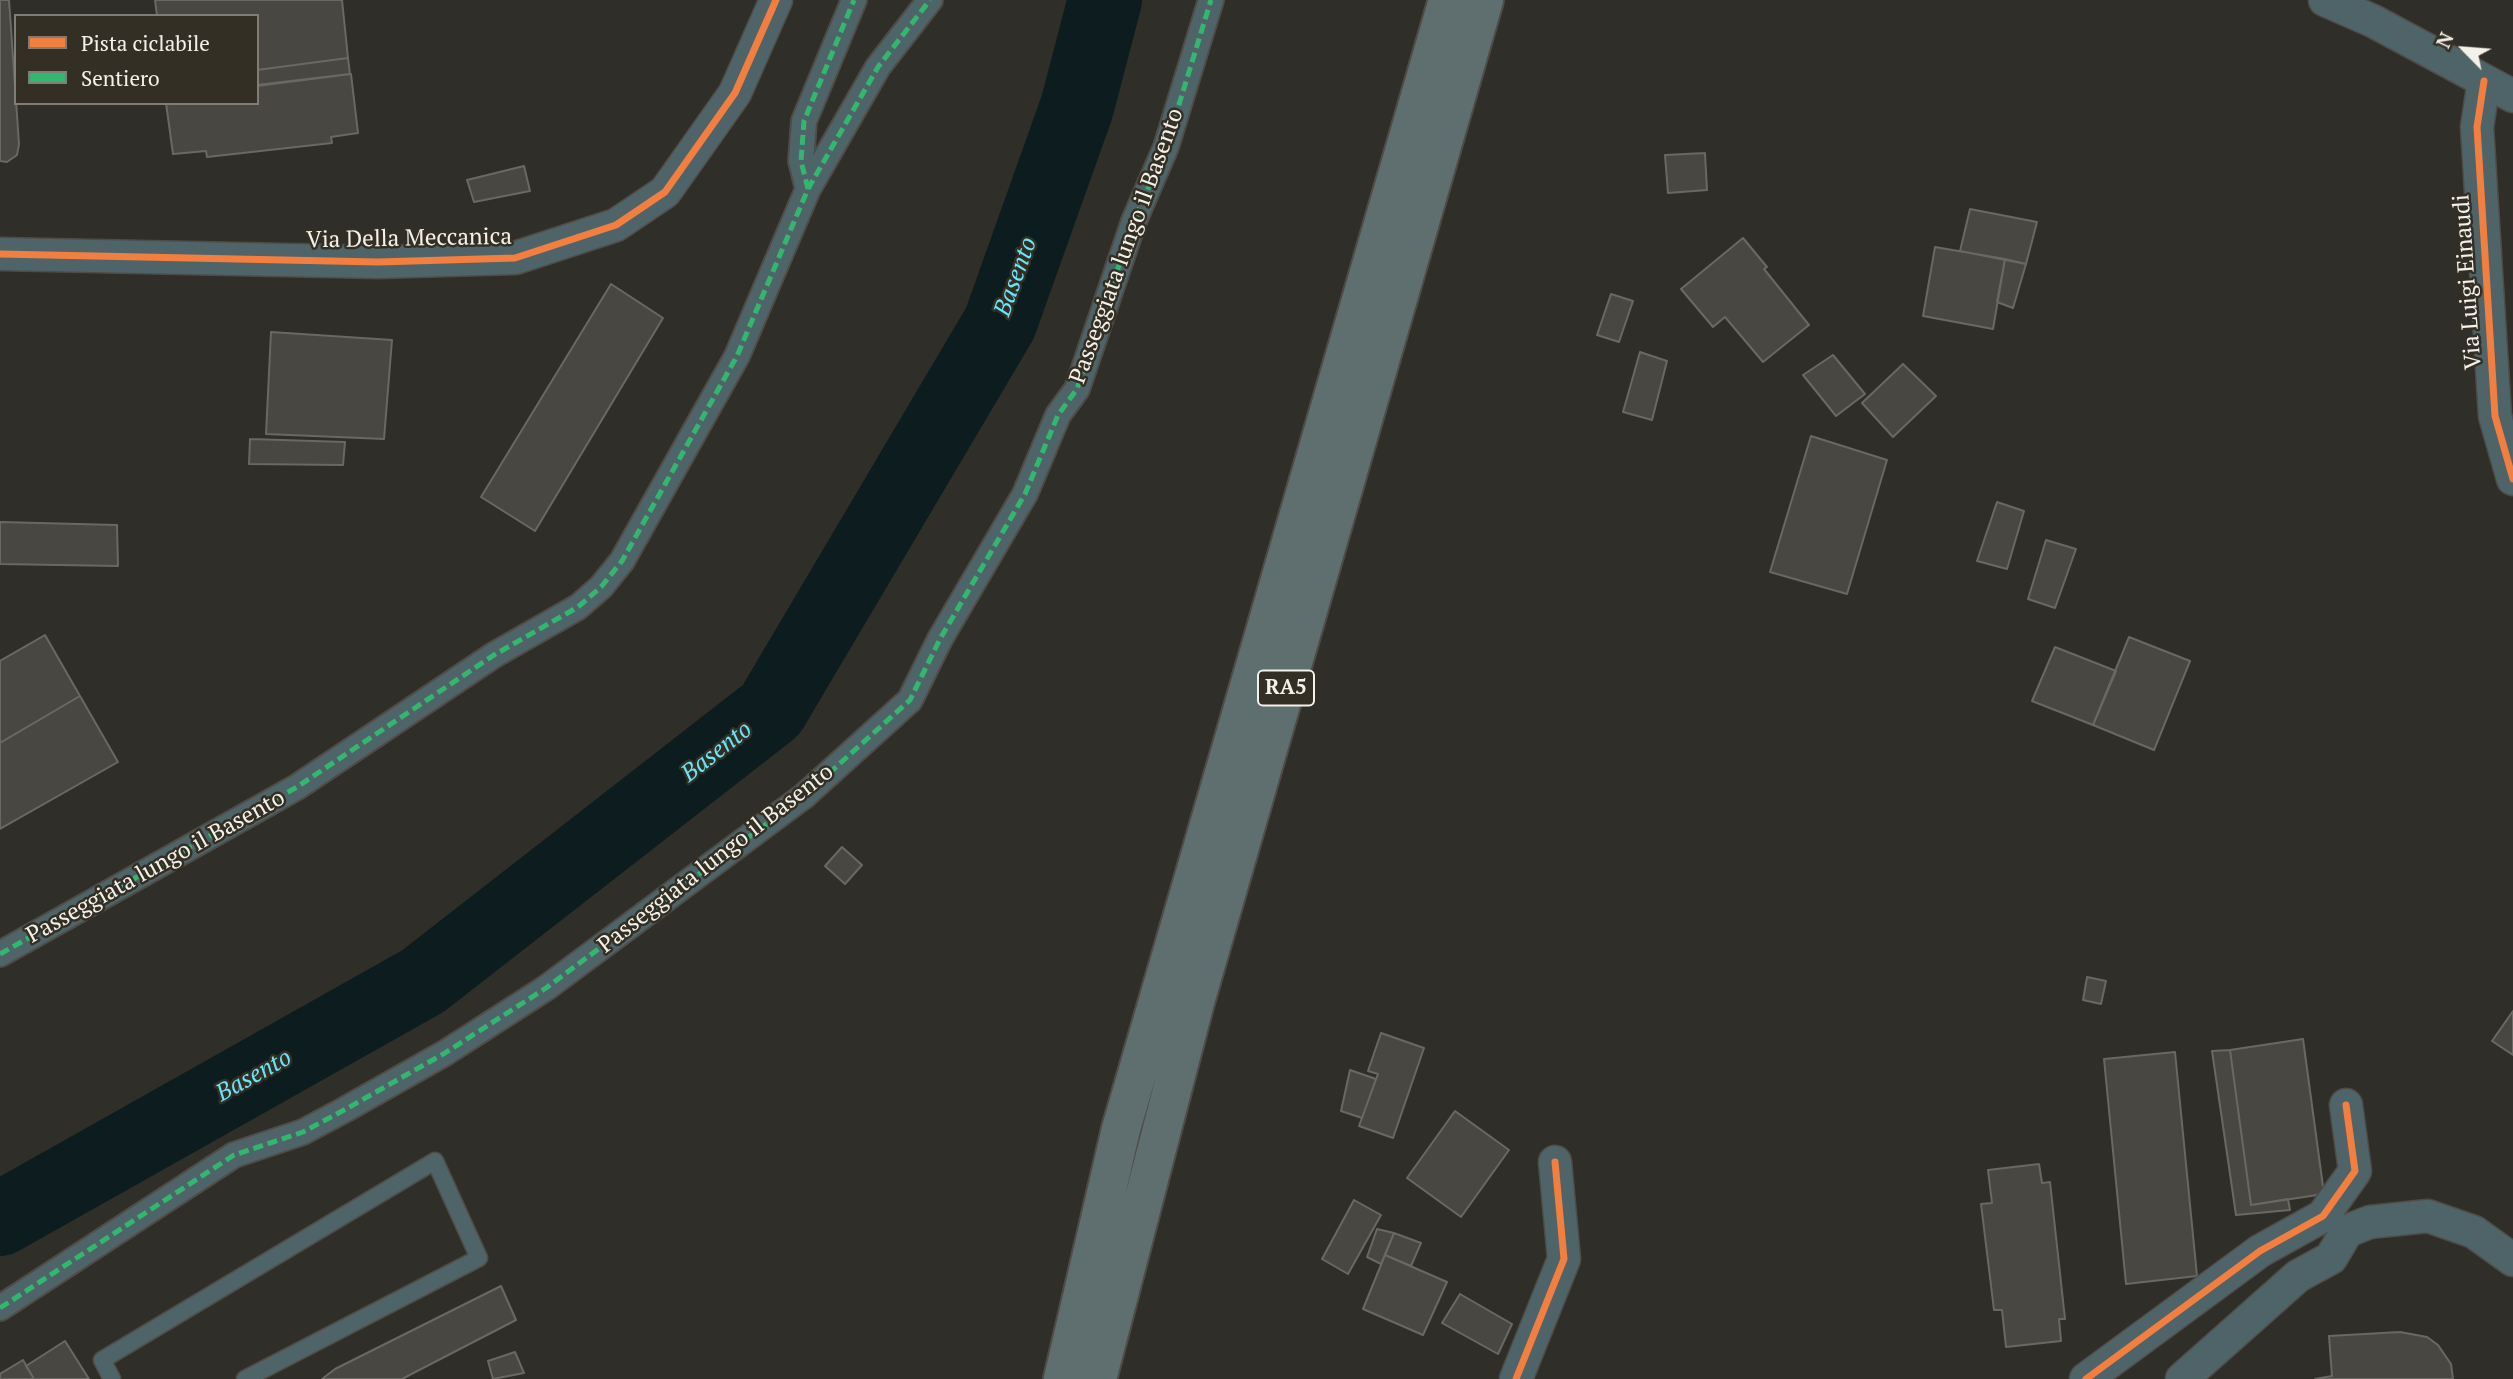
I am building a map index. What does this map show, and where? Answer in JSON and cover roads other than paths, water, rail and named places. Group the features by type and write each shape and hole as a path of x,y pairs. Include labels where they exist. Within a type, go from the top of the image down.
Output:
{"highway":[{"name":"RA5","path":"1063,1379 1121,1129 1448,0"},
{"name":"RA5","path":"1097,1379 1195,1002 1484,0"}],"street":[{"name":"Via Della Meccanica","path":"0,254 378,262 515,258 616,225 665,192 727,104 776,0"},
{"path":"808,189 801,161 804,121 854,0"},
{"name":"Passeggiata lungo il Basento","path":"0,954 297,787 494,655 578,607 601,587 622,561 737,356 808,189 878,66 930,0"},
{"name":"Passeggiata lungo il Basento","path":"0,1308 233,1155 303,1132 444,1053 546,988 804,796 910,700 940,639 1025,494 1058,415 1077,389 1134,221 1166,147 1211,0"},
{"path":"2325,0 2373,21 2513,96"},
{"name":"Via Luigi Einaudi","path":"2484,81 2477,127 2496,416 2513,479"},
{"path":"2086,1379 2260,1251 2323,1216 2355,1171 2346,1105"},
{"path":"1516,1379 1564,1259 1555,1162"},
{"path":"2182,1379 2298,1276 2331,1258 2347,1231 2370,1222 2428,1216 2474,1232 2513,1260"}],"lane":[{"path":"112,1379 102,1360 435,1161 479,1258 245,1379"}],"waterway":[{"name":"Basento","path":"0,1219 423,981 771,710 1000,323 1077,107 1105,0"}]}
